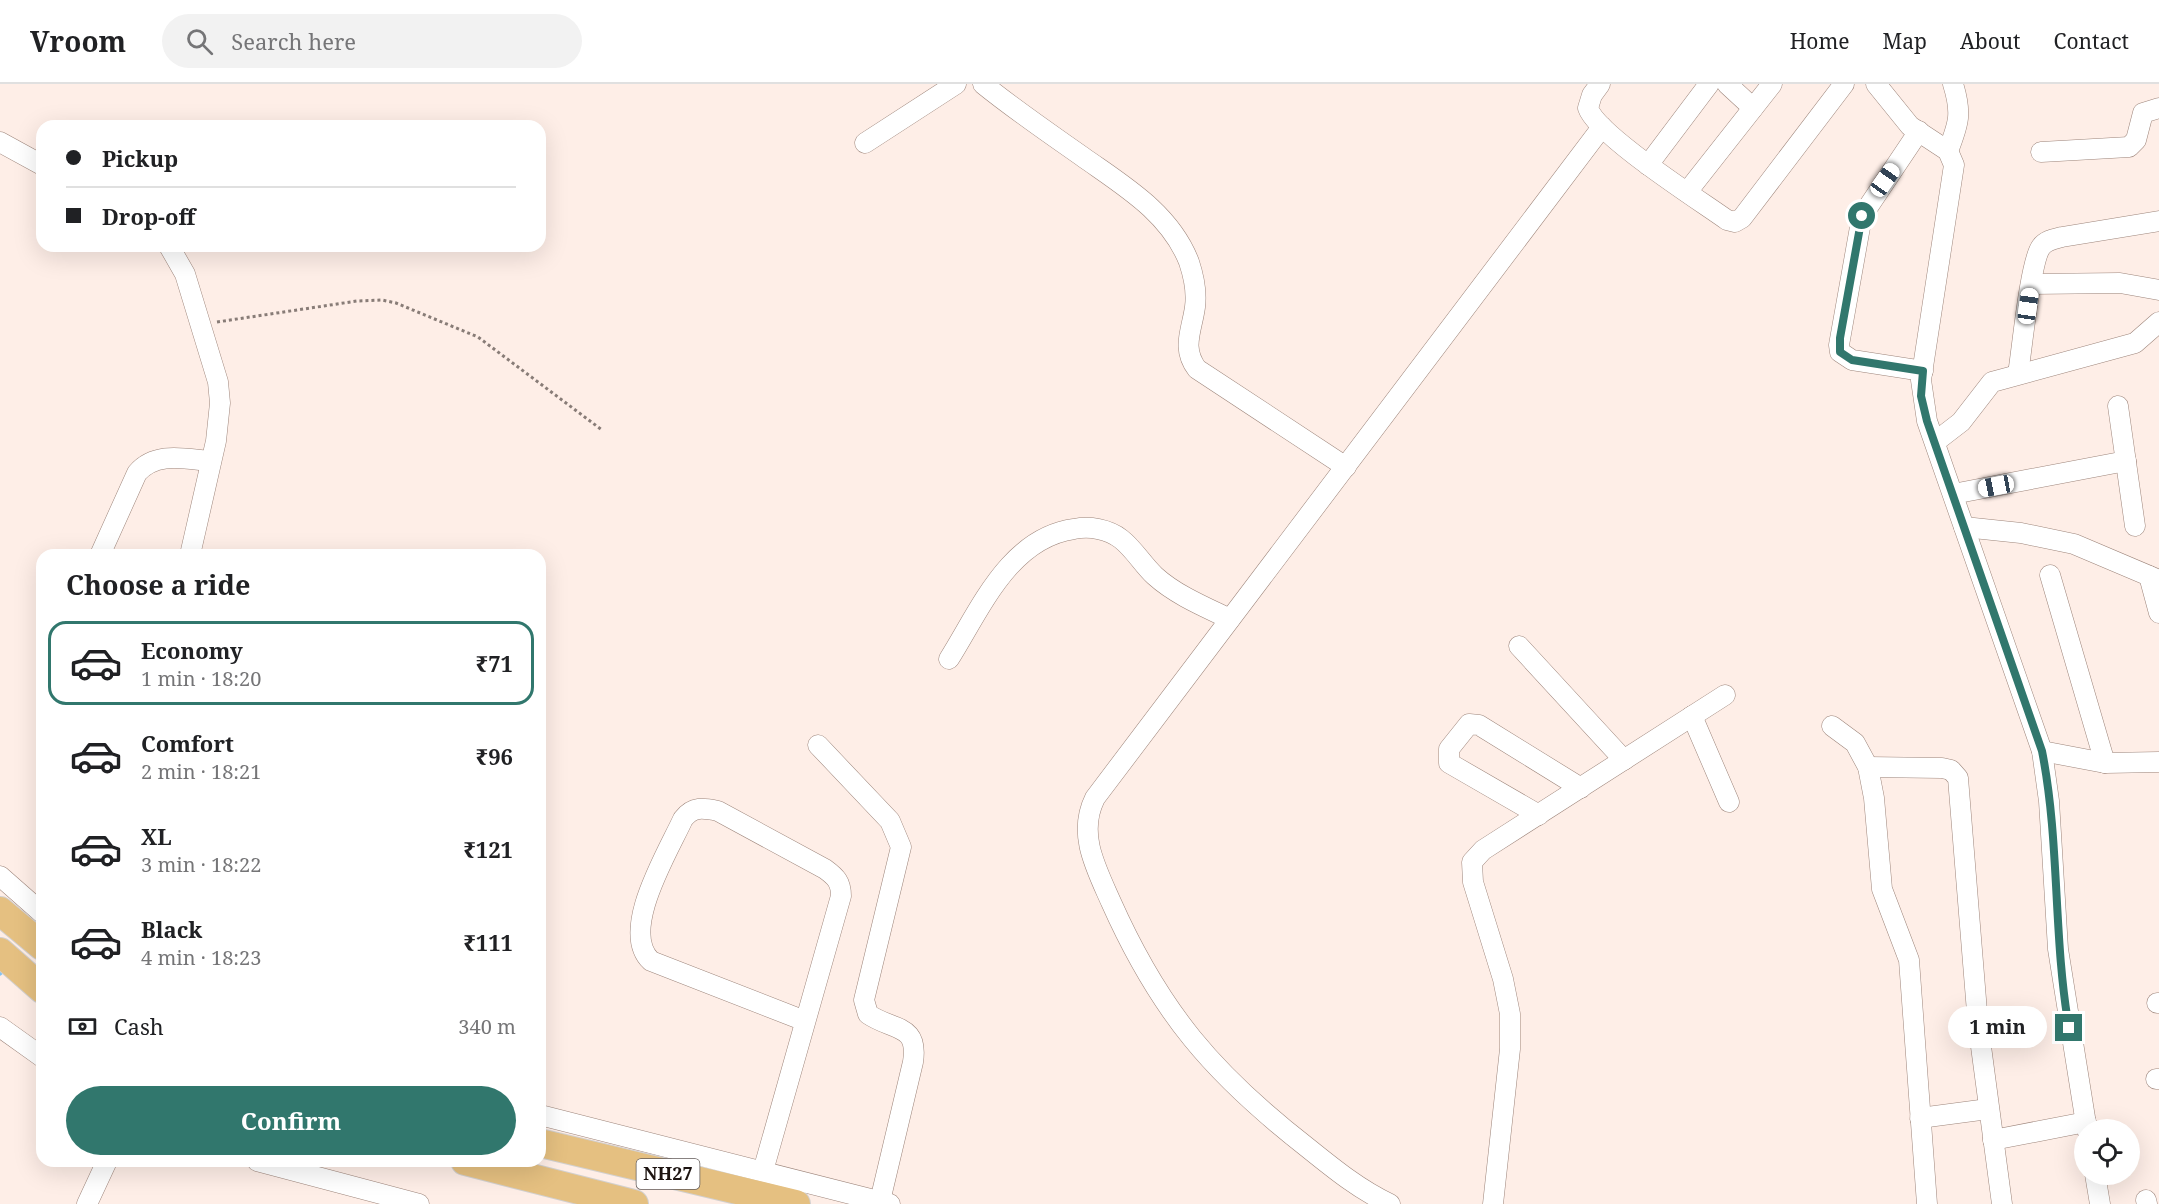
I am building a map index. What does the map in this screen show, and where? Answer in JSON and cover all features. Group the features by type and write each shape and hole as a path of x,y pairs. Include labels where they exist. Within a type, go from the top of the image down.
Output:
{"highway":[{"path":"8,907 36,939"},
{"path":"0,952 36,983"},
{"name":"NH27","path":"546,1144 796,1204"},
{"name":"NH27","path":"487,1167 622,1203"}],"street":[{"path":"865,143 956,84"},
{"path":"982,84 1141,198 1166,222 1180,243 1195,284 1195,307 1188,344 1191,360 1197,369 1346,467"},
{"path":"1600,84 1592,94 1588,108 1590,114 1602,127 1648,165 1727,220 1735,222 1742,218 1844,84"},
{"path":"1648,165 1708,84"},
{"path":"1727,84 1753,108"},
{"path":"1687,192 1772,84"},
{"path":"1948,151 1958,126 1960,112 1953,84"},
{"path":"1881,88 1914,129 1948,151 1953,158 1954,173 1923,371 1922,402 2042,751 2049,801 2058,949 2085,1119"},
{"path":"2041,152 2129,147 2136,140 2143,113 2159,108"},
{"path":"1390,1204 1370,1195 1281,1127 1199,1050 1170,1012 1133,952 1095,867 1087,839 1087,818 1095,798 1602,127"},
{"path":"1914,129 1862,216 1839,345 1840,352 1852,360 1923,371"},
{"path":"0,142 36,162"},
{"path":"2018,374 2038,253 2049,241 2159,221"},
{"path":"172,252 185,274 218,382 220,403 220,418 212,460 190,549"},
{"path":"2032,284 2120,283 2159,290"},
{"path":"1935,442 1961,422 1985,387 2000,378 2135,343 2159,322"},
{"path":"2118,406 2135,526"},
{"path":"103,549 137,473 145,465 165,458 212,460"},
{"path":"1953,494 2126,461"},
{"path":"949,659 999,578 1022,552 1044,538 1076,528 1086,527 1106,531 1121,539 1167,586 1230,620"},
{"path":"1964,527 2021,533 2074,544 2154,578 2159,613"},
{"path":"2050,576 2105,764"},
{"path":"1519,646 1624,760"},
{"path":"1493,1204 1510,1049 1510,1014 1503,979 1471,871 1476,855 1725,695"},
{"path":"1692,716 1729,802"},
{"path":"1539,815 1449,763 1449,749 1469,724 1479,725 1581,788"},
{"path":"1832,726 1855,743 1868,767 1874,798 1882,889 1909,960 1927,1204"},
{"path":"546,1117 885,1203 914,1062 915,1042 910,1035 900,1029 868,1014 864,1000 901,847 890,821 818,745"},
{"path":"2042,751 2105,764 2159,762"},
{"path":"1868,767 1941,768 1951,770 1958,778 1988,1109 2002,1204"},
{"path":"763,1171 841,896 840,882 825,869 718,812 698,808 689,811 683,819 642,912 639,934 644,954 651,961 805,1021"},
{"path":"0,876 8,907 36,913"},
{"path":"0,1028 36,1053"},
{"path":"1920,1118 1988,1109"},
{"path":"1993,1140 2074,1128"},
{"path":"87,1204 104,1167"},
{"path":"280,1167 419,1204"},
{"path":"2097,1185 2100,1204"}],"path":[{"path":"200,324 357,301 382,300 396,303 478,338 602,430"}],"route":[{"path":"1862,216 1840,338 1840,352 1852,360 1923,371 1921,396 1927,421 2042,751 2049,801 2058,949 2069,1028"}]}
